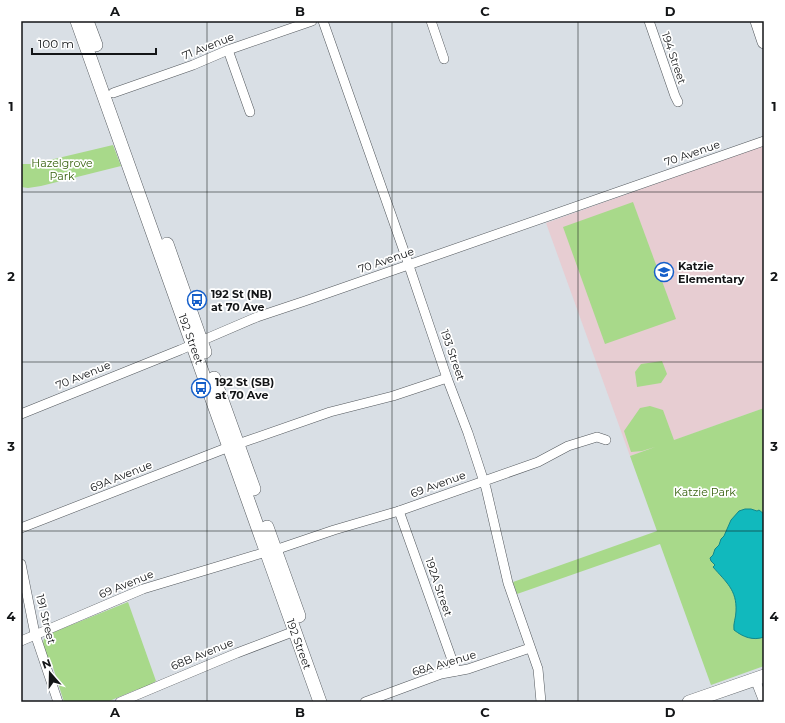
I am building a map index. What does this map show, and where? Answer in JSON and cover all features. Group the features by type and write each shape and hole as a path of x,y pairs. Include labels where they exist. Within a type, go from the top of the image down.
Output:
{"main road":[{"name":"192 Street","path":"77,21 234,445 300,634 320,702"},
{"name":"192 Street","path":"87,21 113,93 197,343"},
{"path":"756,21 764,42"},
{"name":"192 Street","path":"234,445 235,463 271,551"},
{"name":"192 Street","path":"300,634 330,702"},
{"path":"689,702 760,677"}],"street":[{"name":"71 Avenue","path":"113,93 193,65 228,50 312,21"},
{"name":"193 Street","path":"323,21 409,264 447,378 468,433 483,481 508,583 538,669 541,702"},
{"path":"431,21 444,59"},
{"name":"194 Street","path":"649,21 678,102"},
{"path":"228,50 250,112"},
{"name":"70 Avenue","path":"21,414 197,343 257,317 764,141"},
{"name":"69A Avenue","path":"21,528 234,445 330,412 398,395 447,378"},
{"name":"69 Avenue","path":"21,641 144,589 399,511 538,462 568,446 597,437 606,440"},
{"name":"192A Street","path":"399,511 456,671"},
{"name":"191 Street","path":"21,564 36,634 58,702"},
{"name":"68B Avenue","path":"120,702 230,656 300,634"},
{"name":"68A Avenue","path":"365,702 441,674 468,669 530,648"},
{"path":"760,677 764,702"}],"shaded area":[{"name":"Katzie Elementary","path":"764,145 764,408 630,456 546,223"}],"green space":[{"name":"Hazelgrove Park","path":"113,145 121,166 41,186 28,188 21,187 21,164 33,164"},
{"path":"633,202 676,319 605,344 563,227"},
{"path":"662,361 667,374 661,383 637,387 635,372 641,364"},
{"name":"Katzie Park","path":"650,406 663,410 674,440 764,408 764,666 711,685 660,544 517,594 513,582 657,531 630,456 655,447 642,451 631,452 624,431 640,408"},
{"path":"128,602 156,681 142,690 138,689 107,702 64,702 51,661 47,657 43,643 44,639 49,634"}],"water":[{"path":"745,509 759,510 764,514 764,637 756,639 741,635 734,630 736,611 735,597 730,587 713,567 715,565 710,558 724,536 731,520 739,511"}],"place":[{"name":"Katzie Elementary","path":"664,272"},
{"name":"192 St (NB) at 70 Ave","path":"197,300"},
{"name":"192 St (SB) at 70 Ave","path":"201,388"}]}
